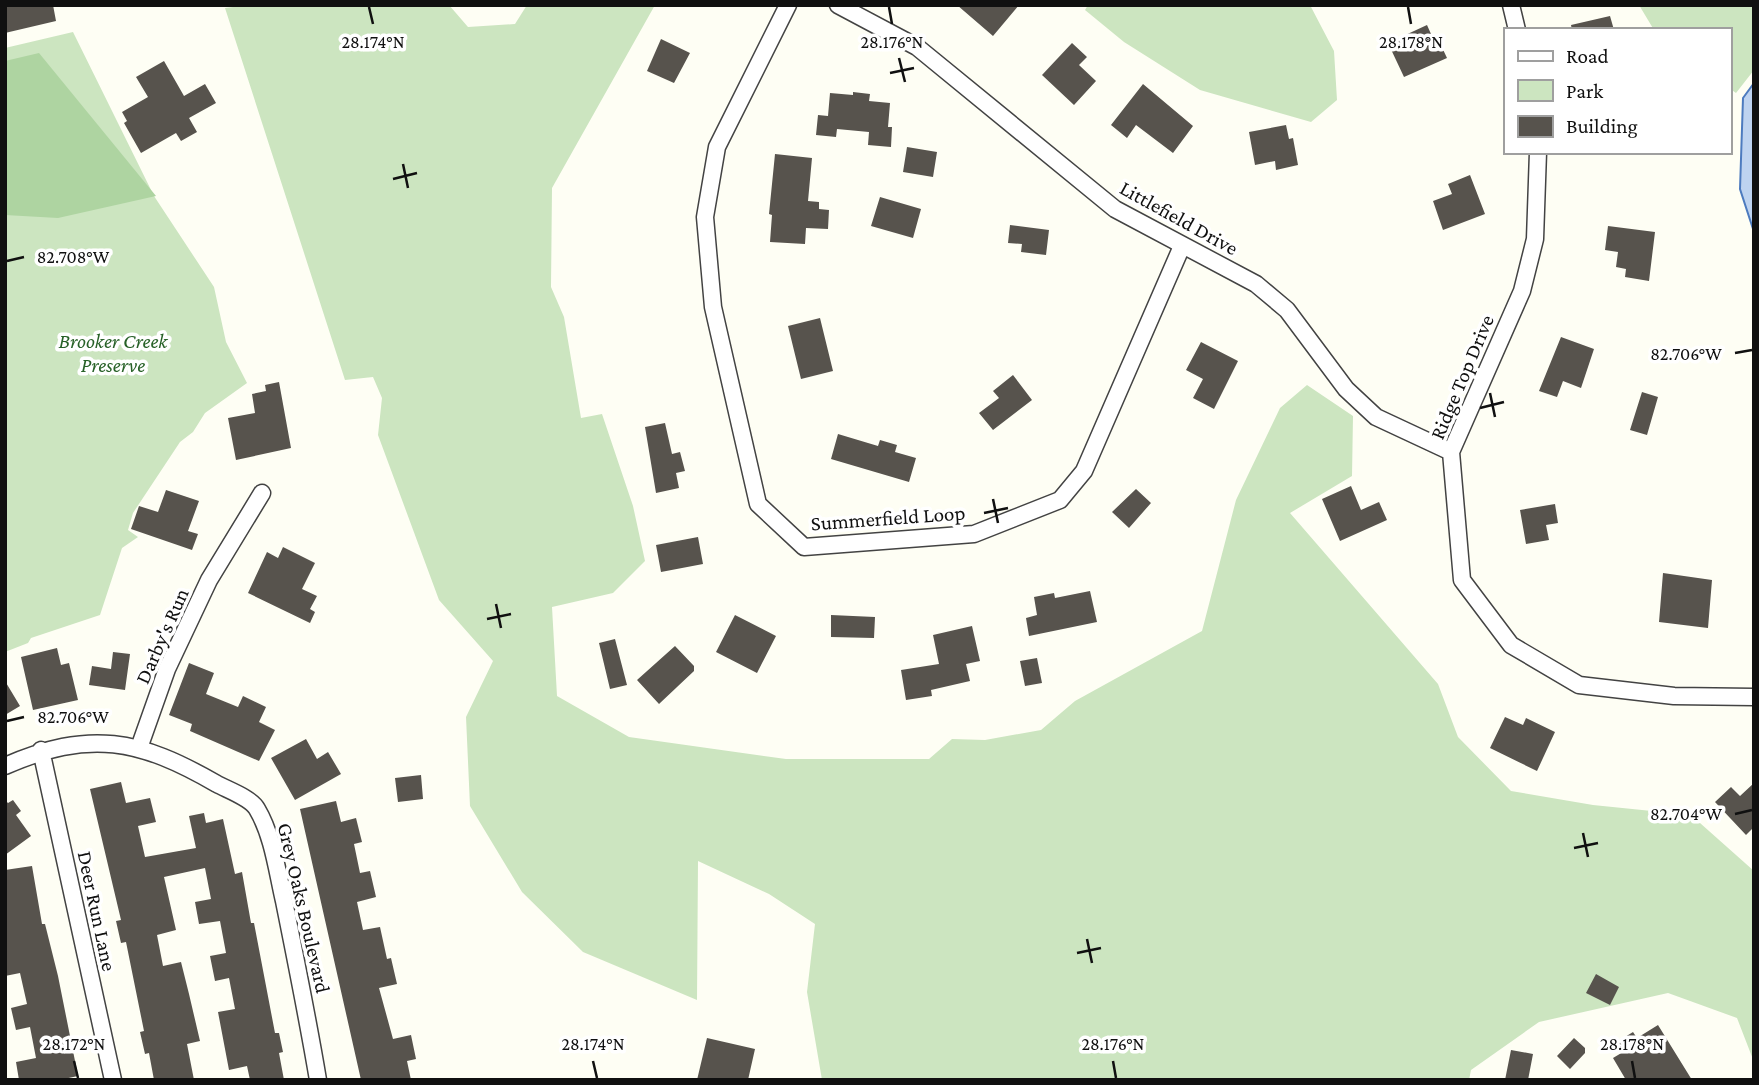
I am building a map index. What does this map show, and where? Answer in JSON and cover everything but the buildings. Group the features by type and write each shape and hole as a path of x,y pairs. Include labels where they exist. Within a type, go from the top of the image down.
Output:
{"street":[{"name":"Summerfield Loop","path":"788,5 717,148 705,216 713,307 758,504 804,547 974,534 1060,500 1084,471 1182,246"},
{"name":"Littlefield Drive","path":"838,5 917,47 1115,209 1256,284 1287,310 1346,389 1376,417 1451,452"},
{"path":"1511,5 1517,28"},
{"name":"Ridge Top Drive","path":"1538,154 1535,239 1521,291 1451,452 1462,580 1511,645 1579,685 1674,696 1754,697"},
{"name":"Darby's Run","path":"139,748 167,669 209,580 262,493"},
{"name":"Grey Oaks Boulevard","path":"5,766 41,750 83,742 139,748 188,767 257,806 273,850 318,1080"},
{"name":"Deer Run Lane","path":"41,750 113,1080"}],"green space":[{"path":"249,5 449,5 468,27 515,24 527,5 655,5 552,188 551,287 564,317 581,418 602,414 633,506 645,561 613,593 552,607 557,696 629,737 786,759 929,759 952,739 985,740 1041,730 1075,701 1202,631 1236,500 1280,408 1307,385 1353,416 1352,476 1290,513 1438,684 1458,737 1511,791 1593,805 1691,815 1754,871 1754,1062 1737,1018 1668,993 1539,1022 1471,1070 1469,1080 822,1080 807,992 815,924 769,894 698,861 697,1000 583,952 522,892 470,806 466,717 493,661 439,600 378,435 382,398 373,377 345,380 225,8"},
{"path":"1088,5 1310,5 1334,51 1337,100 1311,122 1200,90 1124,42 1085,10"},
{"path":"1639,5 1754,5 1754,70 1736,93 1731,89 1731,28 1653,28"},
{"name":"Brooker Creek Preserve","path":"73,32 154,196 214,287 226,342 247,383 205,413 193,432 180,442 133,513 128,530 138,537 122,548 100,615 31,638 28,643 5,652 5,48"},
{"path":"39,53 156,196 58,218 5,215 5,61"}],"water":[{"path":"1754,83 1754,232 1740,189 1743,98"}]}
